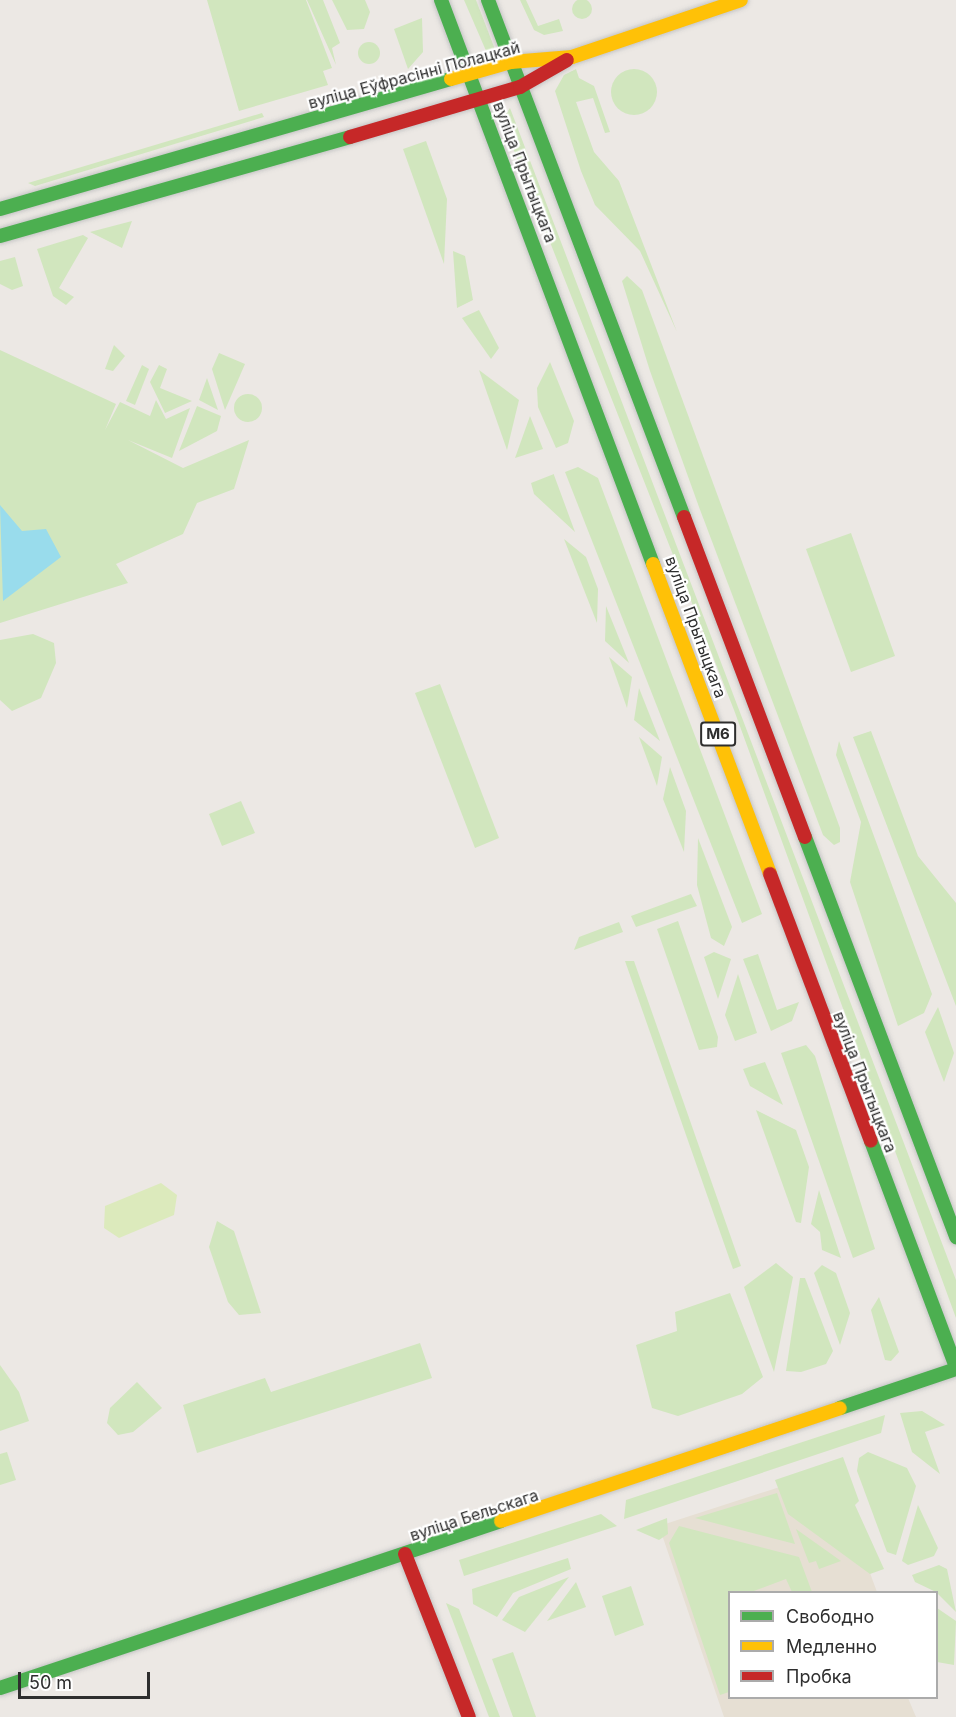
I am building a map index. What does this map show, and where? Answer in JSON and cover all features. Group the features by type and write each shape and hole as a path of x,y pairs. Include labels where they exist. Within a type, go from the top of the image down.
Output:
{"main road":[{"name":"вуліца Прытыцкага","path":"441,0 956,1368"},
{"name":"вуліца Прытыцкага","path":"488,0 956,1237"},
{"path":"0,236 480,100 520,87 572,57 741,0"},
{"name":"вуліца Еўфрасінні Полацкай","path":"0,209 511,62 572,57"},
{"name":"вуліца Бельскага","path":"0,1688 956,1368"},
{"path":"405,1554 469,1717"}],"shaded area":[{"path":"832,1470 877,1591 728,1591 728,1699 908,1699 916,1717 724,1717 659,1526"}],"green space":[{"path":"582,-1 589,2 592,9 589,16 582,19 575,16 572,9 575,2"},
{"path":"207,0 306,0 332,68 323,71 328,85 239,111"},
{"path":"307,0 323,0 340,43 332,48 336,65"},
{"path":"332,0 365,0 370,12 364,29 347,30"},
{"path":"464,0 476,0 496,52 490,60"},
{"path":"520,0 526,0 538,26 559,19 563,31 544,35 534,30"},
{"path":"422,18 423,52 408,69 394,29"},
{"path":"365,42 373,42 380,49 380,57 373,64 365,64 358,57 358,49"},
{"path":"576,69 579,78 594,86 610,132 605,133 593,98 576,102 594,152 619,181 677,332 640,251 595,205 581,171 555,91 564,75"},
{"path":"634,69 650,76 657,92 650,108 634,115 618,108 611,92 618,76"},
{"path":"510,108 956,1280 956,1318 734,710 502,120"},
{"path":"262,113 264,117 35,186 28,183"},
{"path":"426,141 447,199 444,264 403,149"},
{"path":"132,221 122,248 90,232"},
{"path":"83,235 88,238 59,288 74,297 66,305 53,296 37,249"},
{"path":"453,251 465,256 473,300 457,308"},
{"path":"15,257 23,286 12,290 0,284 0,261"},
{"path":"627,276 642,290 840,828 840,842 834,845 823,835 699,507 650,371 622,281"},
{"path":"479,310 499,348 491,359 462,318"},
{"path":"114,345 125,356 113,371 105,369"},
{"path":"0,350 116,404 105,430 120,402 150,416 156,400 166,419 190,408 172,458 128,440 183,468 249,440 234,489 197,503 183,534 116,564 128,583 0,623"},
{"path":"219,353 245,364 225,410 212,369"},
{"path":"550,362 574,421 568,443 556,448 538,407 537,388"},
{"path":"142,365 149,369 135,405 126,401"},
{"path":"159,365 167,369 160,388 192,401 165,413 150,382"},
{"path":"479,370 519,400 507,450"},
{"path":"207,378 218,410 199,400"},
{"path":"248,394 258,398 262,408 258,418 248,422 238,418 234,408 238,398"},
{"path":"197,406 221,416 217,431 179,451"},
{"path":"530,416 543,449 515,458"},
{"path":"578,467 598,478 762,914 742,923 565,472"},
{"path":"554,474 575,532 534,494 531,483"},
{"path":"851,533 895,656 851,672 806,549"},
{"path":"564,539 586,557 598,589 597,623"},
{"path":"606,606 629,663 605,641"},
{"path":"33,634 54,643 56,663 41,698 12,711 0,700 0,640"},
{"path":"609,657 632,677 627,708"},
{"path":"440,684 499,838 475,848 415,693"},
{"path":"639,688 660,741 634,720"},
{"path":"871,731 918,856 956,903 956,1006 853,737"},
{"path":"639,737 662,757 657,786"},
{"path":"839,741 932,994 924,1013 898,1026 850,882 861,822 836,755"},
{"path":"670,767 686,811 684,852 663,799"},
{"path":"241,801 255,833 222,846 209,814"},
{"path":"698,838 732,927 724,946 711,938 697,885"},
{"path":"691,894 697,906 636,927 631,916"},
{"path":"678,921 718,1037 717,1047 699,1050 657,929"},
{"path":"619,922 623,932 574,950 579,937"},
{"path":"714,952 731,959 718,999 704,957"},
{"path":"758,954 777,1010 799,1002 792,1021 771,1031 743,959"},
{"path":"625,961 634,961 741,1266 733,1269"},
{"path":"738,974 757,1033 735,1041 725,1015"},
{"path":"938,1007 954,1053 944,1082 925,1032"},
{"path":"806,1045 815,1056 875,1249 853,1258 781,1053"},
{"path":"765,1062 783,1105 750,1086 743,1069"},
{"path":"756,1110 796,1130 809,1167 801,1223 796,1222"},
{"path":"161,1183 177,1195 174,1215 119,1238 104,1228 105,1206"},
{"path":"819,1190 841,1258 822,1250 820,1232 811,1224"},
{"path":"217,1221 234,1231 261,1313 239,1315 228,1302 209,1247"},
{"path":"776,1263 793,1277 774,1372 744,1287"},
{"path":"822,1265 836,1273 850,1313 840,1345 814,1273"},
{"path":"800,1278 805,1278 833,1351 826,1364 801,1372 786,1371"},
{"path":"730,1293 763,1377 742,1394 678,1416 652,1408 636,1345 677,1331 675,1312"},
{"path":"879,1297 899,1352 891,1361 885,1360 871,1310"},
{"path":"420,1343 432,1378 197,1453 183,1405 265,1378 271,1392"},
{"path":"0,1365 19,1392 29,1421 0,1431"},
{"path":"137,1382 162,1408 133,1432 118,1435 107,1423 110,1408"},
{"path":"922,1411 945,1425 925,1432 940,1474 912,1452 900,1413"},
{"path":"885,1415 881,1433 624,1519 626,1500"},
{"path":"7,1452 16,1480 0,1485 0,1454"},
{"path":"868,1452 907,1468 916,1486 896,1555 887,1552 857,1471 859,1458"},
{"path":"843,1457 859,1501 855,1505 884,1569 870,1574 788,1514 775,1480"},
{"path":"777,1493 795,1544 695,1518"},
{"path":"918,1505 938,1548 934,1556 908,1565 902,1561"},
{"path":"601,1514 617,1526 464,1576 459,1560"},
{"path":"667,1518 668,1534 659,1540 636,1530"},
{"path":"679,1526 799,1557 812,1591 792,1591 786,1579 754,1591 728,1591 728,1692 720,1695 669,1543"},
{"path":"796,1529 841,1561 819,1569 816,1561 809,1563"},
{"path":"568,1558 571,1569 513,1593 497,1617 473,1604 472,1589"},
{"path":"939,1565 947,1569 956,1612 938,1594 938,1591 915,1582 912,1575"},
{"path":"569,1577 525,1632 502,1620 519,1597"},
{"path":"576,1582 586,1607 547,1621"},
{"path":"631,1586 644,1625 615,1636 602,1596"},
{"path":"446,1603 459,1609 500,1717 489,1717"},
{"path":"938,1609 956,1621 954,1665 938,1662"},
{"path":"513,1652 536,1717 513,1717 492,1659"}],"water":[{"path":"0,505 22,531 46,529 61,557 3,601"}],"traffic: fast":[{"path":"441,0 653,564"},
{"path":"488,0 684,517"},
{"path":"0,209 451,79"},
{"path":"0,236 350,137"},
{"path":"805,837 956,1237"},
{"path":"871,1141 956,1367"},
{"path":"840,1408 956,1369"},
{"path":"0,1688 501,1521"}],"traffic: slow":[{"path":"451,79 511,62 572,57 741,0"},
{"path":"653,564 770,874"},
{"path":"501,1521 840,1408"}],"traffic: jam":[{"path":"350,137 520,87 567,60"},
{"path":"684,517 805,837"},
{"path":"770,874 871,1141"},
{"path":"405,1554 469,1717"}]}
